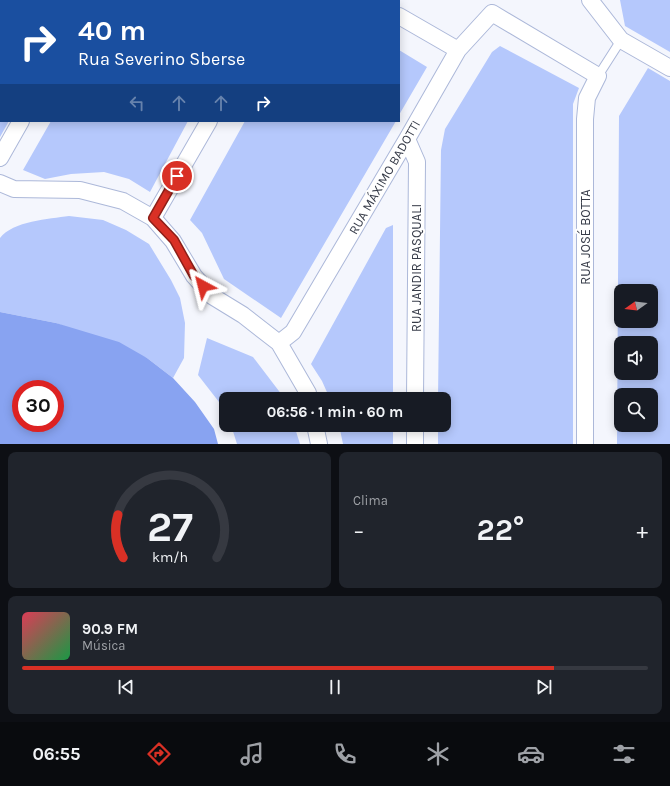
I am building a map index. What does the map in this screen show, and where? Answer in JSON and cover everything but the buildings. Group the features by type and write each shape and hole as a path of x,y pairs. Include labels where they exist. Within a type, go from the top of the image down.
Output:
{"street":[{"path":"588,1 621,40 670,68"},
{"name":"RUA MÁXIMO BADOTTI","path":"279,343 293,332 458,50 492,13 598,76"},
{"path":"400,17 458,50"},
{"name":"RUA JOSÉ BOTTA","path":"585,444 585,119 587,98 598,76"},
{"path":"0,158 20,122"},
{"path":"153,218 208,122"},
{"name":"RUA JANDIR PASQUALI","path":"407,139 417,162 415,392"},
{"path":"0,183 14,189 80,190 123,201 153,218 174,240 194,276 212,296 243,315 279,343 307,392"},
{"path":"316,432 319,444"},
{"path":"415,432 415,444"}],"lane":[{"name":"RUA JOSÉ BOTTA","path":"598,76 621,40"}],"shaded area":[{"path":"620,0 670,0 670,52 625,26"},
{"path":"500,46 579,88 573,104 573,444 438,444 438,432 451,432 451,392 438,392 441,150 445,129 492,52"},
{"path":"400,51 427,67 400,113"},
{"path":"648,68 670,81 670,444 617,444 617,432 658,432 658,388 617,388 617,380 658,380 658,336 618,336 618,328 658,328 658,284 618,284 619,116"},
{"path":"0,122 8,122 0,137"},
{"path":"50,122 187,122 150,192 129,179 104,172 71,174 45,179 23,170"},
{"path":"244,122 395,122 281,318 224,279 202,233 190,220"},
{"path":"69,216 103,220 126,230 149,244 180,298 185,323 184,358 173,378 147,358 56,323 0,312 0,238 6,232 22,224"},
{"path":"393,225 393,392 327,392 311,364 386,228"},
{"path":"0,312 56,323 119,342 147,358 173,378 195,402 214,429 218,444 0,444"},
{"path":"207,338 253,357 280,392 219,392 219,402 198,375"},
{"path":"233,432 296,432 300,444 237,444"},
{"path":"340,432 393,432 393,444 343,444"}],"route":[{"path":"177,176 153,218 174,240 194,276 203,286"}]}
